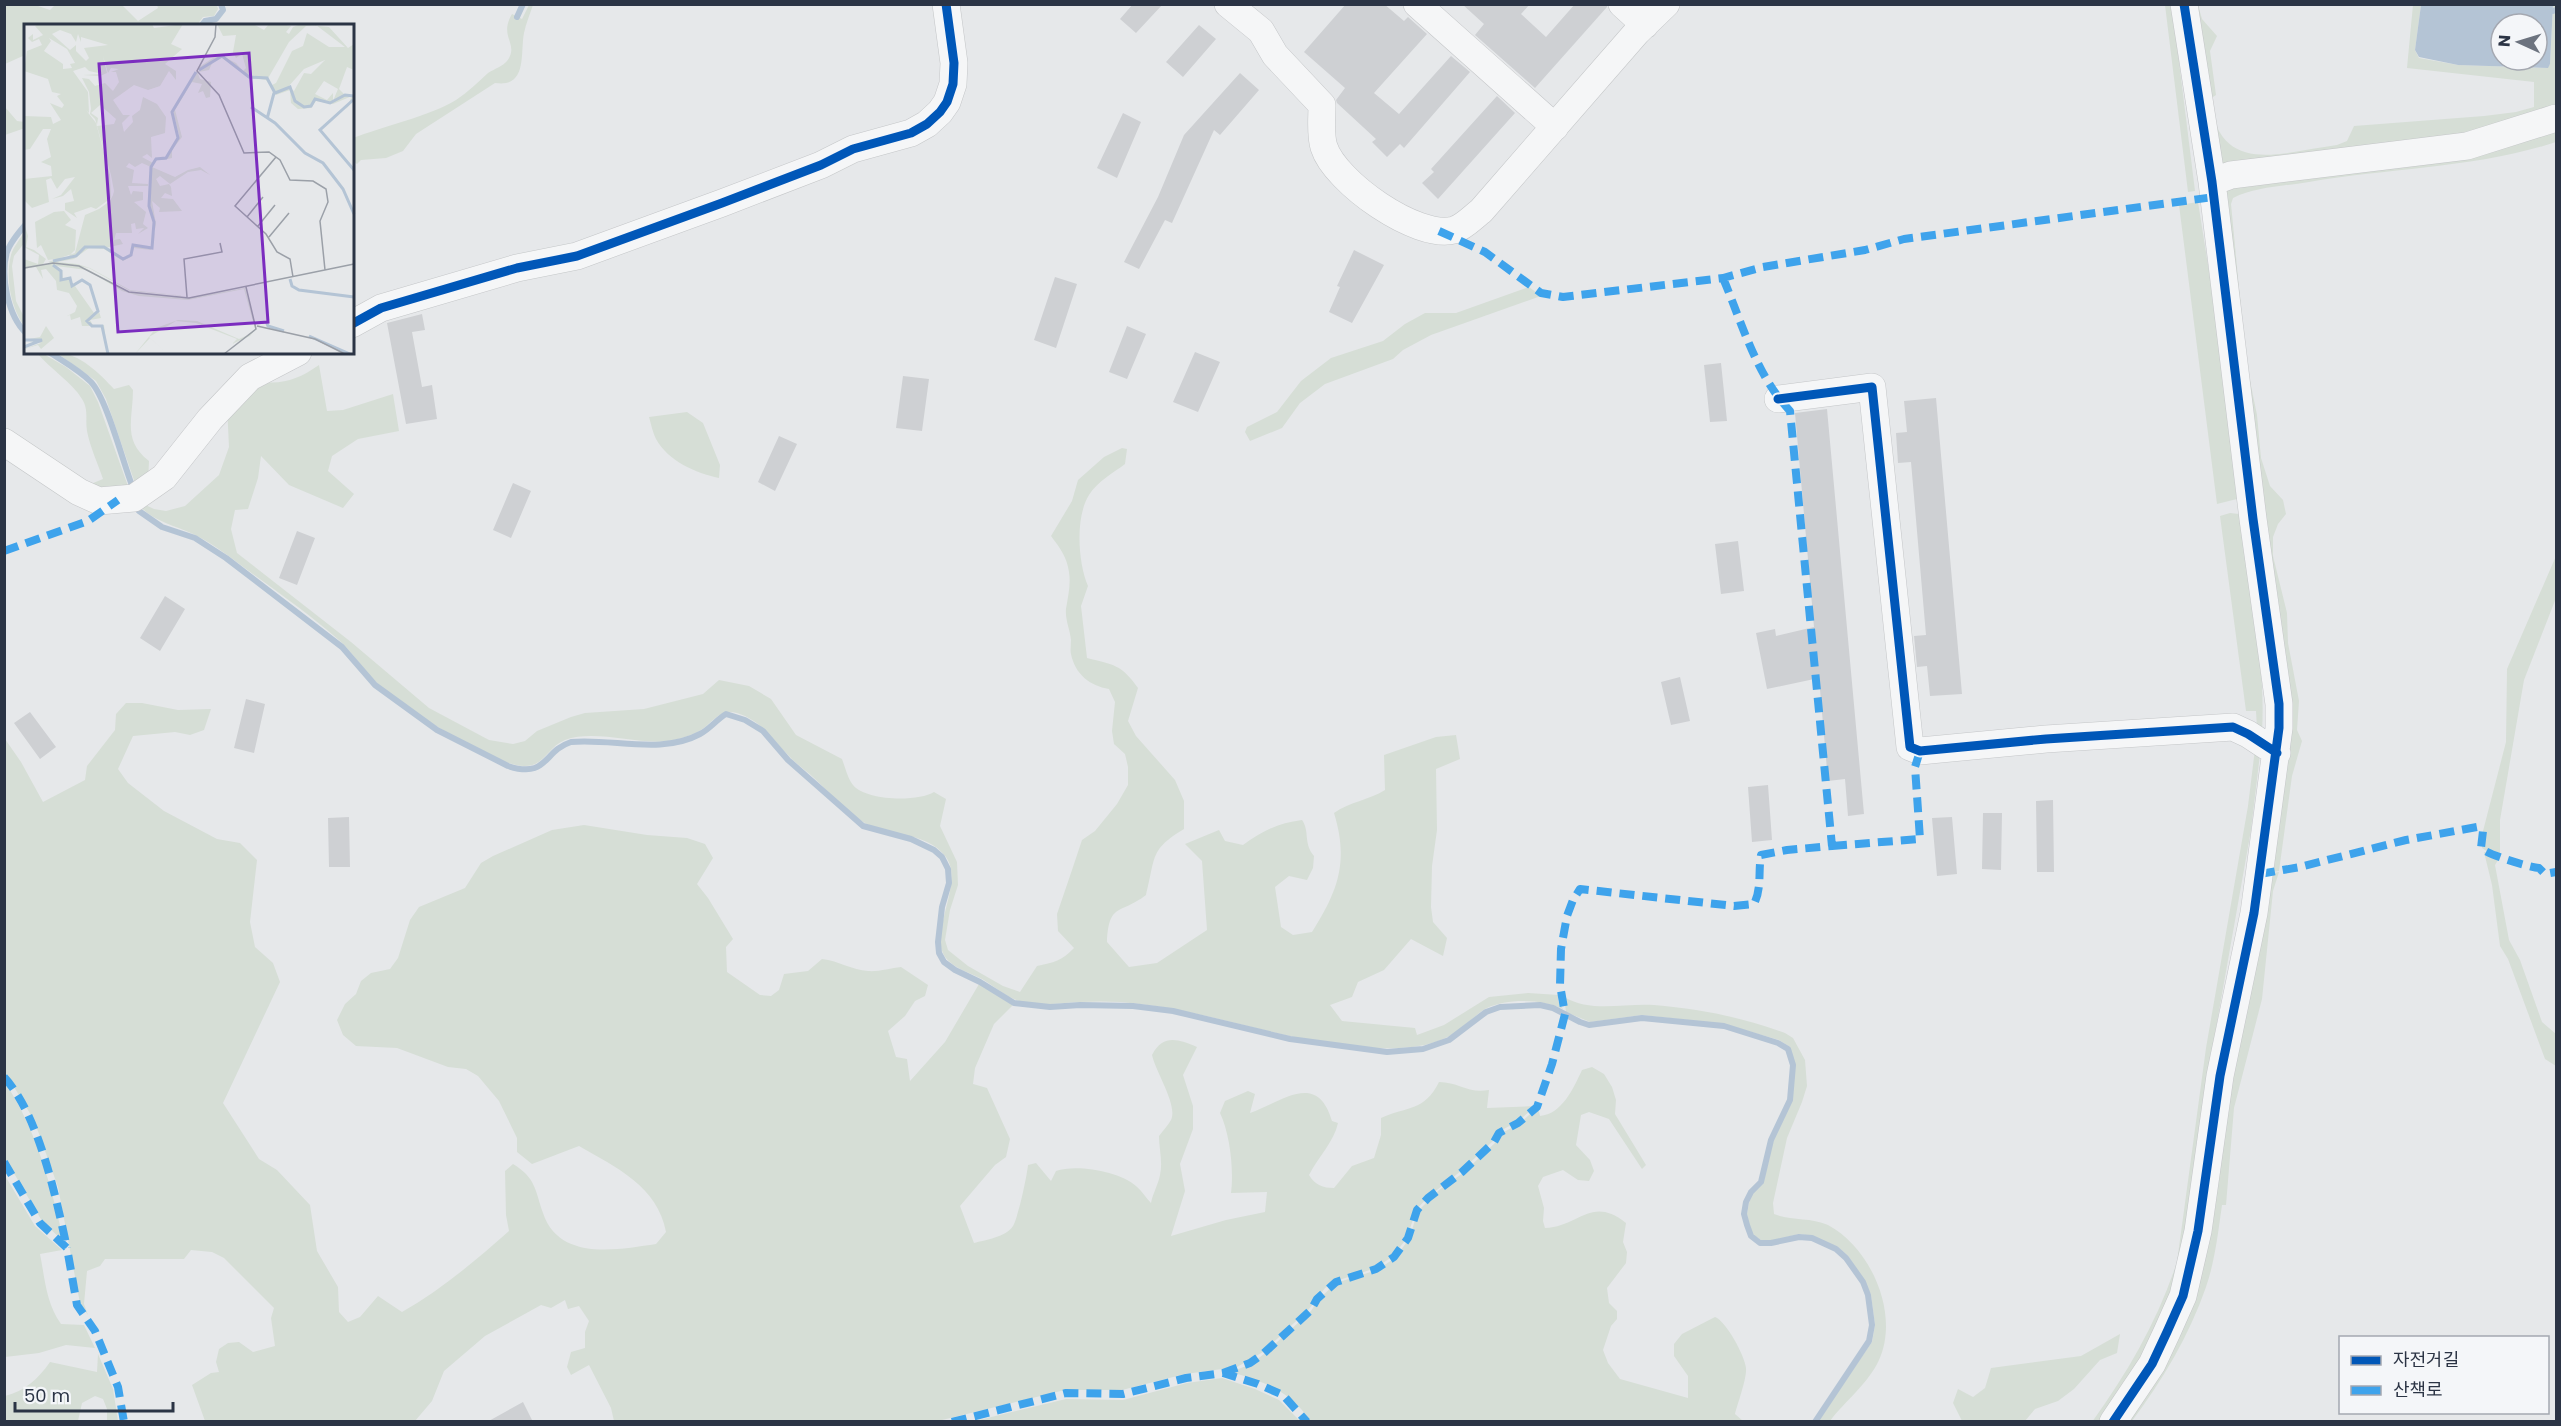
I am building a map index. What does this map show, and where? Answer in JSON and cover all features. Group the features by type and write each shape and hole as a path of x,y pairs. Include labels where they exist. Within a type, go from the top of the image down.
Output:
{"street":[{"path":"354,323 381,308 412,298 518,268 577,255 722,203 820,165 853,149 911,133 927,124 940,112 947,102 953,84 954,63 946,4"},
{"path":"1228,4 1262,31 1275,54 1322,105 1323,146 1330,159 1372,201 1391,214 1408,222 1439,231 1456,229 1481,212 1555,126 1666,4"},
{"path":"1417,4 1555,126"},
{"path":"1622,4 1645,25"},
{"path":"2113,1422 2152,1364 2183,1296 2198,1231 2220,1076 2254,913 2277,753 2279,704 2212,182 2184,4"},
{"path":"2212,182 2242,174 2467,146 2556,118"},
{"path":"4,442 89,497 99,501 134,498 164,477 210,419 250,377 294,354"},
{"path":"1778,399 1872,387 1910,747 1920,751 2046,739 2233,727 2277,753"}],"shaded area":[{"path":"5,4 35,5 50,10 55,5 122,5 138,21 158,8 157,5 217,5 218,9 214,16 203,17 198,24 24,24 24,55 5,64"},
{"path":"529,5 533,5 524,33 518,75 513,80 506,83 495,83 416,134 403,151 386,158 361,160 357,164 354,162 354,138 421,116 446,105 465,94 488,73 505,63 511,50 508,22 512,14 522,19"},
{"path":"2165,5 2172,5 2195,191 2188,192"},
{"path":"2188,5 2198,5 2202,19 2217,36 2210,51 2216,95 2210,99 2216,124 2226,140 2240,150 2256,154 2275,154 2337,145 2347,141 2354,126 2484,116 2534,107 2534,82 2407,68 2413,5 2421,5 2415,50 2419,58 2458,65 2489,66 2489,72 2549,72 2553,5 2556,5 2556,113 2518,126 2440,144 2360,156 2239,169 2220,168 2216,165 2206,125"},
{"path":"5,107 17,121 24,122 24,128 5,135"},
{"path":"2556,125 2556,142 2526,151 2465,162 2270,187 2233,198 2231,204 2246,361 2257,415 2261,458 2270,486 2283,500 2286,514 2278,524 2273,537 2273,556 2287,613 2288,643 2299,701 2297,730 2302,741 2292,776 2279,871 2266,873 2277,788 2224,187"},
{"path":"2198,202 2219,334 2237,499 2217,504 2179,205"},
{"path":"24,232 24,243 14,256 12,266 16,301 24,317 24,326 16,311 9,283 9,264 15,246"},
{"path":"1529,287 1541,296 1431,335 1403,350 1393,359 1325,384 1300,403 1282,428 1250,441 1245,432 1247,427 1277,412 1301,381 1331,358 1383,341 1405,324 1425,313 1456,313"},
{"path":"38,354 44,354 66,367 90,386 98,402 129,489 136,486 106,399 96,381 58,354 81,360 114,389 129,385 133,390 132,437 135,445 149,461 148,483 134,493 81,488 103,479 88,437 85,407 73,387"},
{"path":"319,365 327,411 343,410 393,394 399,431 358,439 332,456 328,471 354,494 343,508 289,485 261,456 258,478 248,509 235,510 231,529 237,553 351,642 429,708 489,740 513,744 525,741 537,731 571,717 585,713 644,709 703,694 719,680 749,686 771,699 796,735 842,759 851,782 860,790 880,797 892,798 916,797 934,792 946,799 940,826 957,862 958,885 950,910 945,940 948,950 968,966 1003,986 1020,992 1037,966 1057,960 1074,948 1058,931 1057,914 1082,840 1095,831 1117,804 1128,785 1125,754 1114,744 1112,731 1115,702 1109,689 1084,678 1073,661 1066,613 1069,572 1065,557 1051,536 1072,501 1078,480 1104,457 1122,448 1127,449 1125,464 1092,490 1082,515 1080,553 1088,586 1081,606 1087,658 1122,670 1138,688 1128,721 1136,736 1175,780 1184,801 1184,829 1159,849 1153,863 1146,895 1113,915 1108,929 1107,942 1129,967 1157,963 1207,930 1202,861 1185,844 1219,830 1225,841 1243,845 1271,828 1302,820 1314,856 1313,868 1307,880 1289,876 1275,887 1281,927 1293,935 1312,932 1329,903 1338,876 1341,846 1334,813 1385,790 1384,755 1436,737 1456,735 1460,759 1436,769 1437,830 1432,866 1431,907 1433,922 1447,938 1443,956 1411,939 1384,970 1358,982 1352,997 1330,1005 1342,1021 1415,1028 1417,1035 1444,1025 1489,997 1528,993 1559,995 1558,1001 1563,1009 1545,1003 1525,1001 1495,1005 1483,1010 1455,1033 1437,1041 1412,1047 1377,1048 1309,1040 1174,1009 1125,1002 1026,1003 1014,999 957,967 945,957 941,947 941,934 951,880 951,868 946,857 927,842 870,826 860,820 792,759 760,726 746,716 726,712 697,732 668,741 577,737 559,743 541,760 530,765 508,763 489,755 445,731 386,691 340,641 230,557 198,536 147,513 135,500 154,509 166,511 185,506 219,475 229,447 227,405 252,380 287,381"},
{"path":"687,412 703,423 720,465 719,478 683,465 668,454 656,439 649,417"},
{"path":"2230,513 2239,514 2252,595 2262,677 2262,732 2257,729 2256,711 2246,711 2220,516"},
{"path":"2556,556 2556,598 2524,680 2500,820 2500,855 2491,854 2482,848 2483,831 2506,742 2507,669"},
{"path":"126,703 142,703 178,710 211,709 204,730 190,735 175,732 133,736 118,769 128,783 164,811 217,839 240,843 257,860 250,922 255,947 273,963 280,982 223,1103 259,1159 277,1170 310,1205 317,1251 338,1287 339,1312 348,1322 360,1317 378,1296 402,1312 444,1285 509,1231 506,1215 505,1171 513,1164 521,1169 530,1180 551,1228 562,1239 575,1245 590,1249 607,1249 656,1244 666,1232 661,1216 645,1191 621,1171 579,1146 532,1164 517,1152 517,1138 499,1101 478,1076 466,1069 448,1067 397,1048 356,1046 343,1035 337,1020 345,1004 356,994 361,981 371,973 390,969 398,958 410,920 419,907 465,888 481,863 493,856 552,830 584,825 647,835 687,838 705,844 713,858 697,884 733,939 726,947 727,972 760,995 771,996 779,990 784,974 808,971 822,959 868,971 901,967 928,985 925,996 915,1001 905,1016 888,1031 896,1057 907,1059 910,1081 945,1042 979,984 1013,1005 994,1024 975,1068 973,1084 987,1088 1010,1139 1006,1157 995,1165 960,1206 974,1243 1010,1230 1020,1206 1028,1165 1036,1163 1051,1181 1056,1171 1075,1168 1097,1170 1119,1176 1136,1186 1151,1203 1161,1170 1159,1136 1171,1120 1172,1114 1172,1106 1152,1055 1156,1048 1166,1041 1177,1040 1197,1047 1183,1075 1193,1106 1193,1129 1180,1164 1185,1191 1171,1236 1226,1220 1265,1212 1267,1192 1231,1193 1230,1152 1220,1113 1225,1101 1248,1091 1255,1094 1250,1113 1297,1094 1308,1093 1317,1097 1325,1106 1332,1121 1338,1123 1333,1137 1309,1175 1317,1184 1330,1188 1334,1188 1352,1166 1374,1158 1381,1135 1381,1118 1421,1103 1433,1092 1439,1082 1475,1090 1489,1090 1487,1108 1536,1106 1517,1122 1498,1132 1493,1141 1461,1171 1428,1197 1416,1210 1407,1238 1393,1256 1376,1268 1336,1281 1325,1288 1309,1309 1263,1352 1237,1367 1185,1374 1122,1390 1065,1390 938,1421 614,1421 611,1408 589,1365 571,1375 567,1367 571,1352 585,1348 585,1332 589,1321 579,1306 568,1309 565,1300 551,1308 541,1305 485,1336 444,1371 432,1401 415,1421 205,1421 192,1385 211,1373 219,1372 216,1362 219,1349 228,1343 239,1342 253,1352 275,1346 271,1318 274,1308 224,1258 212,1252 191,1250 184,1259 105,1259 100,1266 87,1271 84,1304 88,1315 80,1303 58,1187 34,1120 5,1072 5,739 21,762 43,802 85,780 87,766 115,730 116,714"},
{"path":"2255,749 2260,754 2251,830 2207,1079 2186,1244 2175,1288 2140,1360 2100,1421 2092,1422 2141,1345 2161,1304 2177,1262 2206,1048 2248,806"},
{"path":"2484,852 2500,857 2495,865 2509,940 2520,960 2542,1022 2556,1034 2556,1066 2545,1059 2508,959 2500,946 2492,885"},
{"path":"2279,872 2273,891 2262,999 2234,1108 2226,1205 2222,1205 2209,1277 2191,1323 2164,1374 2132,1421 2121,1422 2159,1367 2266,874"},
{"path":"1564,997 1585,1005 1654,1005 1705,1011 1753,1022 1793,1038 1805,1060 1807,1086 1787,1138 1773,1203 1774,1214 1828,1225 1857,1249 1878,1284 1886,1323 1885,1342 1874,1369 1863,1385 1830,1421 1817,1421 1872,1342 1875,1325 1871,1295 1865,1281 1848,1256 1838,1247 1812,1236 1799,1234 1771,1241 1761,1240 1753,1235 1747,1214 1753,1193 1763,1184 1773,1141 1792,1101 1795,1065 1790,1047 1779,1040 1724,1024 1642,1015 1590,1022 1566,1012"},
{"path":"1592,1067 1604,1074 1612,1087 1616,1100 1615,1114 1646,1165 1642,1169 1609,1119 1589,1112 1581,1115 1576,1145 1590,1160 1594,1171 1589,1181 1578,1180 1563,1170 1543,1177 1538,1186 1544,1208 1545,1228 1567,1223 1594,1212 1614,1215 1626,1223 1623,1242 1627,1252 1626,1263 1607,1288 1609,1303 1617,1311 1617,1319 1611,1326 1603,1350 1608,1363 1620,1379 1688,1398 1688,1376 1674,1356 1674,1344 1682,1334 1715,1317 1729,1332 1745,1363 1745,1378 1735,1414 1743,1421 1311,1421 1294,1402 1276,1389 1231,1372 1251,1364 1264,1354 1311,1311 1318,1300 1336,1283 1377,1270 1395,1258 1409,1239 1418,1211 1439,1190 1463,1173 1495,1143 1500,1134 1519,1124 1538,1107 1540,1116 1555,1111 1566,1099 1582,1070"},
{"path":"4,1081 16,1100 42,1159 64,1242 42,1221 5,1158"},
{"path":"4,1174 35,1226 62,1250 40,1254 47,1290 56,1316 61,1324 84,1325 95,1348 66,1345 39,1353 5,1357"},
{"path":"2120,1334 2117,1353 2100,1360 2074,1389 2058,1401 2035,1409 2025,1421 1962,1421 1953,1403 1958,1389 1973,1397 1985,1388 1991,1368 2081,1356"},
{"path":"98,1354 113,1389 118,1421 107,1421 107,1409 103,1399 95,1396 82,1403 78,1421 5,1421 5,1396 31,1384 50,1362 97,1372"},
{"path":"1222,1378 1279,1400 1300,1421 975,1421 1066,1399 1123,1400 1187,1383"}],"water":[{"path":"2421,5 2553,5 2549,66 2549,12 2489,12 2489,66 2458,65 2419,57 2415,50"}],"building":[{"path":"1133,4 1163,4 1136,33 1120,19"},
{"path":"1346,4 1384,4 1404,21 1408,17 1427,34 1374,93 1399,114 1451,56 1470,72 1404,148 1400,144 1387,157 1372,142 1376,139 1337,103 1336,100 1345,88 1304,52"},
{"path":"1462,4 1530,4 1521,14 1546,37 1575,4 1607,4 1607,7 1535,88 1475,35 1484,24"},
{"path":"1199,25 1216,39 1183,77 1166,62"},
{"path":"1240,73 1259,90 1220,135 1214,130 1172,223 1165,220 1139,269 1124,262 1158,197 1184,135"},
{"path":"1497,96 1515,113 1438,199 1422,183 1434,172 1431,169"},
{"path":"1123,113 1141,122 1117,178 1097,168"},
{"path":"1354,250 1384,265 1352,323 1329,312 1340,287 1337,286"},
{"path":"1055,277 1077,284 1056,348 1034,340"},
{"path":"422,314 425,330 412,332 422,387 432,385 437,419 406,424 387,323"},
{"path":"1127,326 1146,334 1127,379 1109,372"},
{"path":"1195,352 1220,362 1198,412 1173,402"},
{"path":"1721,363 1727,421 1710,422 1704,365"},
{"path":"903,376 929,379 922,431 896,428"},
{"path":"1936,398 1962,694 1930,696 1927,666 1917,667 1914,636 1926,635 1911,462 1898,463 1896,433 1907,432 1904,401"},
{"path":"1827,409 1864,814 1848,816 1845,779 1828,781 1819,678 1767,689 1756,633 1775,629 1776,636 1814,627 1795,413"},
{"path":"779,436 797,444 775,491 758,482"},
{"path":"513,483 531,491 511,538 493,530"},
{"path":"297,531 315,538 297,585 279,578"},
{"path":"1738,541 1744,591 1721,594 1715,544"},
{"path":"165,596 185,609 160,651 140,638"},
{"path":"1680,677 1690,721 1671,725 1661,682"},
{"path":"246,699 265,704 254,753 234,748"},
{"path":"30,712 56,747 40,759 14,723"},
{"path":"1768,785 1772,840 1752,842 1748,787"},
{"path":"2053,800 2054,872 2037,872 2036,801"},
{"path":"1983,813 2002,813 2001,870 1982,869"},
{"path":"349,817 350,867 329,867 328,818"},
{"path":"1952,817 1957,874 1937,876 1932,818"},
{"path":"523,1402 533,1422 487,1422"}],"waterway":[{"path":"203,24 205,21 216,19 223,10 221,4"},
{"path":"517,17 523,4"},
{"path":"24,227 8,249 4,272 10,306 14,317 24,331"},
{"path":"52,354 81,374 97,390 109,416 133,488"},
{"path":"139,511 162,527 195,538 226,558 342,647 375,685 437,730 508,766 531,769 571,742 669,744 700,734 726,714 745,720 763,731 788,760 863,826 911,839 934,850 942,857 948,869 949,883 942,907 939,953 944,962 955,970 1014,1003 1050,1007 1133,1006 1173,1011 1290,1039 1387,1052 1423,1049 1449,1040 1486,1012 1500,1007 1540,1005 1553,1008 1589,1025 1642,1018 1724,1026 1778,1043 1788,1049 1793,1065 1790,1100 1771,1140 1761,1182 1751,1192 1746,1202 1744,1214 1747,1225 1751,1236 1760,1243 1799,1237 1812,1238 1836,1249 1846,1258 1863,1282 1868,1295 1872,1325 1869,1341 1815,1422"}],"marked path":[{"path":"1439,231 1485,252 1541,293 1563,297 1723,278 1763,267 1865,250 1904,239 2214,197"},
{"path":"1223,1373 1250,1363 1264,1353 1311,1310 1317,1299 1336,1282 1376,1269 1394,1257 1408,1238 1417,1210 1428,1198 1462,1172 1494,1142 1499,1133 1518,1123 1537,1107 1552,1064 1565,1014 1560,985 1561,949 1567,916 1580,889 1734,906 1754,904 1759,886 1761,855 1832,846 1790,411 1778,397 1759,365 1723,278"},
{"path":"4,551 88,521 118,500"},
{"path":"1832,846 1920,839 1915,767 1920,751"},
{"path":"2260,874 2300,867 2406,840 2477,827 2483,831 2481,848 2485,851 2539,868 2545,874 2556,872"},
{"path":"4,1077 16,1093 36,1135 51,1182 67,1248"},
{"path":"4,1162 40,1223 67,1248 77,1305 95,1331 118,1387 124,1422"},
{"path":"952,1422 1066,1393 1123,1394 1186,1378 1223,1373 1283,1395 1307,1422"}],"cycle path":[{"path":"354,323 381,308 517,268 577,256 821,165 853,149 911,133 927,124 940,112 947,102 953,84 954,63 946,4"},
{"path":"2113,1422 2152,1364 2183,1296 2198,1231 2220,1076 2254,913 2279,728 2279,704 2253,519 2212,182 2184,4"},
{"path":"1778,399 1872,387 1910,747 1920,751 2046,739 2233,727 2277,753"}]}
